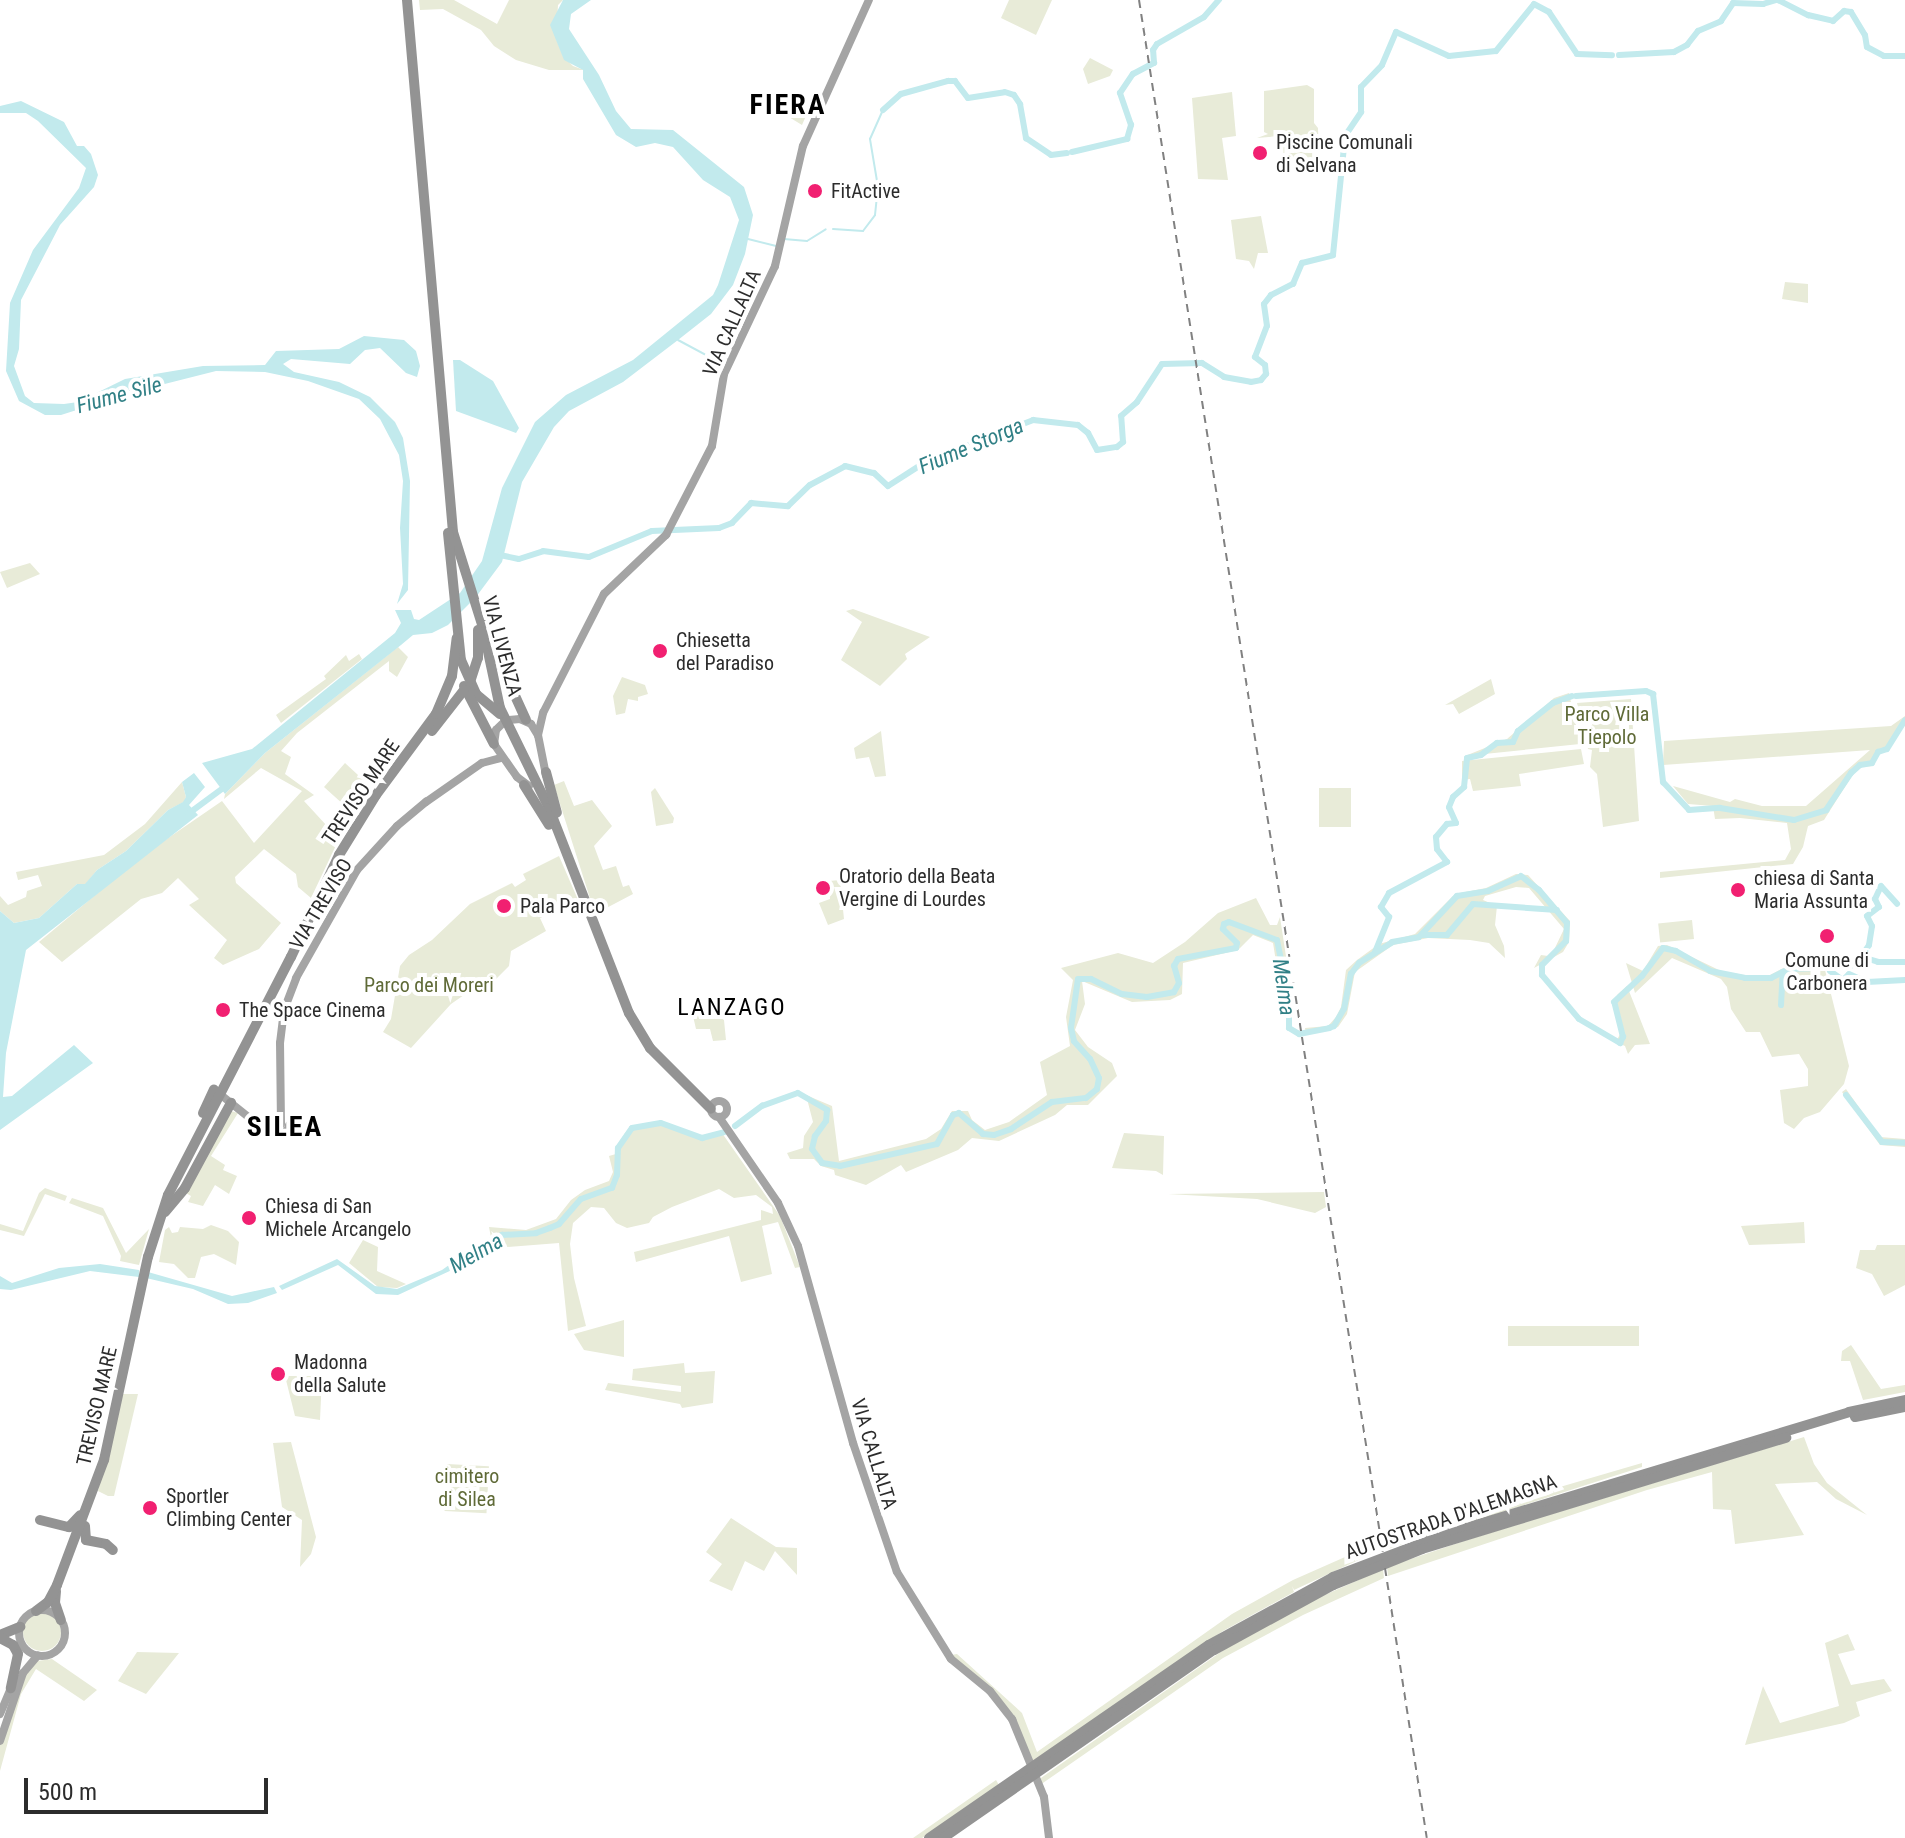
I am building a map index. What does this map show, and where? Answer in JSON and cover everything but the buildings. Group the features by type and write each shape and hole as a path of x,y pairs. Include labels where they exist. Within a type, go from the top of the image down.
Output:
{"highway":[{"name":"VIA LIVENZA","path":"405,1 411,102 454,553 483,628 505,721"},
{"name":"VIA LIVENZA","path":"405,1 449,488 456,641 467,686 505,721"},
{"name":"TREVISO MARE","path":"36,1611 50,1599 58,1584 99,1477 159,1220 239,1058 362,823 467,686 479,645 474,608"},
{"path":"483,628 527,720"},
{"name":"TREVISO MARE","path":"265,1009 289,952 359,820 436,714 452,676 456,641"},
{"path":"467,686 494,744"},
{"path":"505,721 536,782 629,1013 650,1048 699,1099 717,1110"},
{"path":"536,782 569,871 580,887"},
{"path":"159,1220 171,1178 214,1089"},
{"path":"159,1220 182,1191 229,1108 241,1111"},
{"name":"AUTOSTRADA D'ALEMAGNA","path":"929,1838 1209,1645 1294,1596 1348,1570 1446,1534 1849,1412 1905,1400"},
{"name":"AUTOSTRADA D'ALEMAGNA","path":"943,1838 1214,1650 1333,1585 1453,1539 1832,1424 1905,1407"},
{"path":"59,1525 76,1523 99,1477"},
{"path":"99,1477 83,1536 90,1542 106,1544 113,1550"},
{"path":"40,1520 59,1525 68,1530 71,1537 58,1584"},
{"name":"TREVISO MARE","path":"58,1584 55,1599 61,1620"},
{"path":"0,1637 20,1627"},
{"path":"0,1637 23,1644"},
{"path":"0,1637 13,1645 18,1655 11,1688"}],"main road":[{"name":"VIA CALLALTA","path":"538,735 543,713 604,594 669,529 712,446 726,368 780,249 803,146 869,0"},
{"path":"505,721 527,720 543,713"},
{"path":"527,720 538,735 536,782"},
{"name":"VIA TREVISO","path":"279,1143 282,1112 280,1043 284,1010 296,978 357,870 397,826 482,763 494,744 496,730 505,721"},
{"path":"494,744 501,758 536,782"},
{"name":"VIA TREVISO","path":"482,763 501,758"},
{"path":"214,1089 229,1108"},
{"name":"VIA CALLALTA","path":"717,1110 778,1203 798,1246 853,1443 897,1572 951,1659 1007,1710 1038,1782 1049,1837"},
{"path":"241,1111 261,1127 271,1130 280,1127"},
{"path":"0,1714 23,1662 20,1627 28,1615 36,1611 50,1611 61,1620 65,1634 61,1646 51,1654 38,1655 23,1644"},
{"path":"0,1741 23,1673 38,1655"}],"green space":[{"path":"419,0 454,0 497,24 509,0 563,0 558,5 556,39 563,56 573,66 584,70 549,70 516,60 494,46 481,30 443,9 420,10"},
{"path":"1009,0 1052,0 1036,35 1001,18"},
{"path":"1090,58 1113,70 1110,76 1088,84 1083,69"},
{"path":"1307,85 1314,89 1314,123 1318,128 1319,159 1284,166 1279,136 1257,138 1268,134 1264,132 1264,91"},
{"path":"783,92 809,109 802,125 779,111 776,115 770,106"},
{"path":"1232,92 1236,136 1222,138 1228,180 1198,179 1192,98"},
{"path":"1261,216 1268,253 1258,253 1254,269 1249,261 1236,259 1231,220"},
{"path":"1785,282 1808,284 1808,303 1782,299"},
{"path":"30,563 40,574 7,588 0,572"},
{"path":"853,609 930,637 905,654 907,659 880,686 841,660 862,622 846,611"},
{"path":"398,647 408,657 397,677 389,671 389,661 297,733 281,751 291,757 285,774 314,795 304,801 339,839 311,898 298,887 296,874 264,849 235,877 236,883 281,923 259,949 223,965 214,958 227,940 189,905 199,899 178,878 162,893 141,899 62,962 39,942 142,856 222,801 254,843 302,791 261,768 224,799 225,794 265,753"},
{"path":"359,654 362,659 281,723 276,715 326,679 324,676 346,655 349,661"},
{"path":"622,677 645,685 648,694 638,697 638,701 628,699 625,713 616,715 613,696"},
{"path":"1491,679 1495,694 1459,714 1453,704 1445,705"},
{"path":"1569,693 1580,744 1465,756 1507,739 1554,698"},
{"name":"Parco Villa Tiepolo","path":"1631,699 1639,821 1603,827 1597,774 1590,767 1592,750 1588,749 1577,703"},
{"path":"1905,716 1905,723 1889,750 1880,753 1873,766 1861,767 1853,774 1824,820 1808,826 1803,847 1793,864 1660,878 1660,872 1785,860 1791,849 1787,823 1715,819 1713,806 1688,804 1673,786 1730,802 1735,799 1762,806 1806,806 1870,750 1663,765 1664,741 1891,726"},
{"path":"881,731 886,776 875,777 869,757 856,759 854,748"},
{"path":"1581,749 1584,764 1519,774 1521,786 1473,791 1470,779 1462,780 1462,761"},
{"path":"345,763 371,787 354,814 324,787"},
{"path":"564,781 574,806 592,800 612,826 594,846 603,870 616,866 623,887 629,885 633,894 595,914 554,785"},
{"path":"182,782 186,797 184,802 168,810 126,851 97,870 85,885 77,884 39,918 14,923 0,911 0,896 8,905 26,897 27,891 42,886 38,875 18,880 16,872 104,855 145,824"},
{"path":"655,788 674,818 673,823 656,826 651,792"},
{"path":"1319,788 1351,788 1351,827 1319,827"},
{"name":"Parco dei Moreri","path":"559,856 579,902 540,918 546,931 511,951 509,966 495,980 490,977 451,1004 411,1048 383,1032 391,1019 400,966 409,955 432,940 470,904 512,883 515,887 526,880 523,874"},
{"path":"1516,874 1528,875 1570,921 1569,942 1563,952 1534,968 1541,955 1548,956 1553,952 1564,929 1529,888 1516,887 1485,896 1483,900 1497,906 1495,925 1504,946 1505,958 1489,943 1470,940 1428,938 1393,945 1355,972 1347,1014 1338,1027 1306,1034 1305,1028 1328,1026 1336,1017 1341,1007 1346,970 1357,960 1379,944 1415,934 1455,894 1486,888"},
{"path":"840,880 844,919 828,925 819,903 830,899 829,881"},
{"path":"1256,898 1270,925 1277,925 1280,917 1289,976 1286,978 1281,979 1278,974 1273,943 1253,935 1238,950 1183,963 1182,994 1170,1000 1132,1002 1082,981 1085,1004 1075,1030 1088,1047 1112,1063 1117,1076 1088,1105 1067,1105 1055,1115 999,1141 972,1138 958,1150 906,1172 901,1165 866,1185 835,1175 834,1170 821,1166 814,1159 790,1159 787,1153 803,1148 804,1136 813,1122 806,1095 832,1106 839,1161 926,1139 941,1129 952,1111 968,1111 972,1120 985,1130 1009,1122 1047,1095 1040,1062 1070,1046 1066,1017 1073,980 1061,968 1118,953 1153,963 1185,942 1218,913"},
{"path":"1692,920 1694,939 1660,942 1658,924"},
{"path":"1667,945 1721,971 1744,975 1770,975 1791,964 1824,966 1849,1066 1844,1084 1820,1112 1804,1118 1794,1129 1784,1123 1780,1090 1808,1086 1808,1069 1799,1054 1772,1057 1760,1032 1746,1032 1731,1009 1727,987 1721,979 1672,958 1635,993 1626,963 1643,971 1658,946"},
{"path":"1627,986 1650,1044 1635,1045 1628,1054 1625,1046 1616,1042 1621,1032 1614,1011 1617,995"},
{"path":"714,1013 724,1020 726,1040 713,1041 710,1029 696,1029 693,1016"},
{"path":"1846,1089 1880,1137 1905,1139 1905,1147 1880,1145 1842,1092"},
{"path":"231,1111 238,1113 211,1156 225,1165 223,1170 237,1176 229,1194 215,1185 203,1206 188,1202 191,1196 184,1192"},
{"path":"655,1122 699,1137 722,1133 780,1216 800,1267 795,1268 778,1222 762,1226 772,1274 741,1282 729,1236 636,1262 634,1252 761,1220 761,1210 773,1214 772,1207 756,1195 734,1198 719,1189 672,1207 653,1217 649,1223 627,1228 616,1223 604,1208 591,1207 573,1223 570,1244 574,1278 586,1326 568,1331 559,1243 507,1247 502,1240 492,1243 489,1227 526,1230 556,1219 571,1200 585,1190 609,1181 613,1172 609,1156 616,1154 625,1133"},
{"path":"1124,1133 1164,1136 1163,1175 1156,1171 1112,1168"},
{"path":"45,1188 67,1196 65,1201 45,1194 24,1236 0,1230 0,1224 23,1231 39,1193"},
{"path":"1324,1192 1326,1207 1315,1213 1257,1199 1168,1194"},
{"path":"72,1198 103,1208 126,1253 149,1229 139,1265 120,1261 121,1256 103,1216 69,1203"},
{"path":"1804,1222 1805,1243 1749,1245 1741,1226"},
{"path":"211,1225 228,1231 239,1242 236,1265 214,1254 201,1257 195,1278 188,1278 174,1264 159,1262 165,1230 169,1227 172,1233 178,1232 180,1227 203,1229"},
{"path":"363,1240 378,1247 377,1271 406,1284 397,1288 378,1287 349,1263"},
{"path":"1877,1245 1905,1245 1905,1285 1884,1296 1872,1274 1856,1268 1860,1250 1875,1250"},
{"path":"624,1320 624,1357 584,1350 574,1334"},
{"path":"1508,1326 1639,1326 1639,1346 1508,1346"},
{"path":"1851,1345 1881,1389 1905,1385 1905,1392 1863,1400 1850,1361 1841,1361 1842,1351"},
{"path":"684,1363 685,1373 715,1371 713,1403 682,1408 680,1404 605,1390 608,1383 681,1392 681,1386 632,1380 633,1369"},
{"path":"285,1376 322,1376 320,1420 295,1416"},
{"path":"122,1394 138,1394 114,1496 108,1496 98,1491"},
{"path":"1804,1437 1814,1464 1827,1483 1867,1515 1836,1499 1817,1482 1775,1484 1804,1535 1735,1544 1731,1510 1713,1509 1712,1472 1647,1490 1388,1576 1387,1567 1467,1540"},
{"path":"291,1442 316,1537 311,1554 300,1567 302,1520 282,1507 273,1443"},
{"path":"1642,1463 1642,1467 1385,1550 1383,1540 1409,1531"},
{"name":"cimitero di Silea","path":"447,1464 489,1466 486,1513 445,1511"},
{"path":"731,1518 776,1547 797,1548 797,1575 775,1551 764,1571 745,1561 732,1591 709,1581 722,1564 706,1552"},
{"path":"1379,1542 1380,1550 1294,1590 1292,1586 1294,1592 1223,1631 1032,1762 1013,1717 951,1655 957,1654 1022,1713 1037,1752 1232,1614 1293,1580"},
{"path":"1383,1569 1384,1578 1303,1615 1223,1658 1040,1785 1038,1780 1235,1642 1300,1606"},
{"path":"42,1613 55,1619 61,1632 55,1645 42,1651 29,1645 23,1632 29,1619"},
{"path":"1848,1634 1855,1650 1838,1654 1851,1685 1884,1679 1892,1691 1856,1702 1860,1716 1844,1723 1745,1745 1763,1686 1780,1723 1839,1706 1825,1643"},
{"path":"137,1652 179,1653 146,1694 118,1681"},
{"path":"52,1659 97,1690 84,1701 36,1669 21,1694 0,1771 0,1745 28,1669 37,1661"},
{"path":"996,1780 999,1785 922,1838 913,1838"}],"water":[{"path":"563,0 591,0 571,14 569,29 599,75 616,111 631,129 673,130 744,187 753,215 745,254 733,285 711,314 623,382 569,411 554,427 522,482 502,562 476,597 448,625 432,633 413,635 265,753 225,794 202,763 252,749 395,633 401,623 395,610 411,610 414,619 419,620 460,593 482,561 502,488 535,422 566,395 633,360 713,295 718,285 739,220 730,197 703,180 673,147 655,143 636,147 616,135 583,79 583,70 564,60 550,25"},
{"path":"21,101 64,122 77,146 84,146 91,154 98,175 94,187 60,225 21,300 19,349 14,366 25,396 34,403 78,402 125,379 203,366 265,365 276,351 339,349 364,336 404,340 416,351 420,366 417,377 406,373 380,348 365,350 350,364 291,359 283,364 294,372 339,382 370,397 395,422 403,438 410,481 408,590 397,604 403,584 400,528 403,481 399,455 380,419 359,399 308,381 265,372 216,371 133,392 61,415 45,415 19,401 6,371 10,303 33,250 79,188 86,168 26,113 0,113 0,106"},
{"path":"453,360 460,360 493,381 519,428 516,433 456,411"},
{"path":"194,773 205,787 189,805 198,815 26,950 6,1053 3,1097 12,1096 74,1045 93,1063 0,1130 0,911 14,923 39,918 77,884 85,884 97,870 126,851 168,810 183,802 186,797 182,782"},
{"path":"487,1238 488,1245 454,1269 398,1295 376,1294 338,1265 282,1290 279,1286 337,1259 375,1286 397,1289 442,1270"},
{"path":"100,1264 139,1270 139,1277 90,1271 11,1290 0,1289 0,1276 12,1283 59,1268"},
{"path":"148,1272 232,1296 274,1287 277,1293 248,1303 228,1304 193,1289 146,1278"}],"waterway":[{"path":"1072,152 1127,139 1131,125 1120,93 1133,74 1154,63 1153,50 1157,44 1204,17 1219,0"},
{"name":"Fiume Storga","path":"1619,55 1674,52 1687,45 1698,31 1721,21 1733,3 1763,4 1776,0"},
{"name":"Fiume Storga","path":"1778,0 1808,15 1833,21 1844,11 1851,12 1865,35 1867,47 1884,56 1905,56"},
{"name":"Fiume Storga","path":"500,555 519,559 543,551 589,557 652,531 719,528 732,523 751,503 788,506 810,485 845,466 874,473 888,486 927,461 1033,420 1078,425 1088,433 1097,450 1117,447 1123,442 1121,416 1137,402 1162,364 1202,363 1224,377 1251,382 1261,380 1266,374 1265,365 1255,357 1267,326 1264,304 1271,295 1293,284 1302,263 1333,255 1345,136 1361,112 1361,87 1382,65 1396,32 1449,56 1496,51 1534,4 1549,12 1577,54 1612,55"},
{"path":"883,110 901,94 948,81 955,81 968,98 1005,92 1014,95 1020,104 1026,138 1051,155 1067,153"},
{"path":"833,229 863,231 875,215 878,187 870,139 883,110"},
{"path":"784,239 807,241 826,229"},
{"path":"748,239 776,246"},
{"path":"678,340 723,364"},
{"path":"1576,696 1646,691 1653,694 1663,782 1689,810 1720,808 1794,820 1826,810 1851,773 1860,765 1872,763 1878,752 1887,749 1905,720"},
{"path":"1375,952 1389,917 1381,907 1389,893 1447,862 1437,849 1436,837 1447,824 1456,823 1449,807 1453,797 1464,787 1467,758 1481,755 1497,743 1513,742 1518,731 1553,703 1572,696"},
{"name":"Fiume Sile","path":"188,814 227,785"},
{"name":"Melma","path":"735,1126 762,1106 798,1093 827,1110 826,1121 815,1136 812,1149 822,1163 840,1166 937,1144 953,1115 959,1113 983,1134 994,1135 1011,1129 1052,1102 1086,1098 1097,1089 1099,1078 1090,1059 1074,1041 1071,1028 1078,979 1091,979 1122,994 1147,997 1174,992 1179,983 1174,966 1178,959 1236,948 1237,943 1223,929 1224,924 1229,922 1277,940 1289,999 1289,1028 1299,1034 1329,1028 1334,1026 1344,1009 1351,974 1359,963 1392,942 1419,937 1457,896 1488,891 1521,876 1539,890 1567,923 1566,941 1542,965 1542,975 1579,1019 1620,1043 1623,1037 1614,1002 1642,976 1663,948 1676,951 1710,971 1745,978 1771,978 1789,969 1812,968 1833,960 1852,965 1862,957 1878,962 1905,962"},
{"path":"1861,957 1869,945 1872,926 1867,916 1879,907 1875,899 1881,886 1897,904"},
{"path":"1422,935 1447,935 1473,904 1557,910"},
{"path":"1830,971 1843,980 1849,974 1867,982 1905,980"},
{"path":"1781,1005 1783,972"},
{"path":"1846,1095 1882,1142 1905,1143"},
{"name":"Melma","path":"480,1246 502,1235 536,1233 550,1228 559,1224 581,1199 612,1188 617,1175 618,1148 632,1128 661,1123 702,1138 724,1132"}],"railway":[{"path":"1139,0 1383,1552"},
{"path":"1385,1568 1427,1838"}],"place":[{"name":"Piscine Comunali di Selvana","path":"1260,153"},
{"name":"FitActive","path":"815,191"},
{"name":"Chiesetta del Paradiso","path":"660,651"},
{"name":"Oratorio della Beata Vergine di Lourdes","path":"823,888"},
{"name":"chiesa di Santa Maria Assunta","path":"1738,890"},
{"name":"Pala Parco","path":"504,906"},
{"name":"Comune di Carbonera","path":"1827,936"},
{"name":"The Space Cinema","path":"223,1010"},
{"name":"Chiesa di San Michele Arcangelo","path":"249,1218"},
{"name":"Madonna della Salute","path":"278,1374"},
{"name":"Sportler Climbing Center","path":"150,1508"}],"district":[{"name":"FIERA","path":"788,105"},
{"name":"LANZAGO","path":"732,1008"},
{"name":"SILEA","path":"285,1127"}]}
